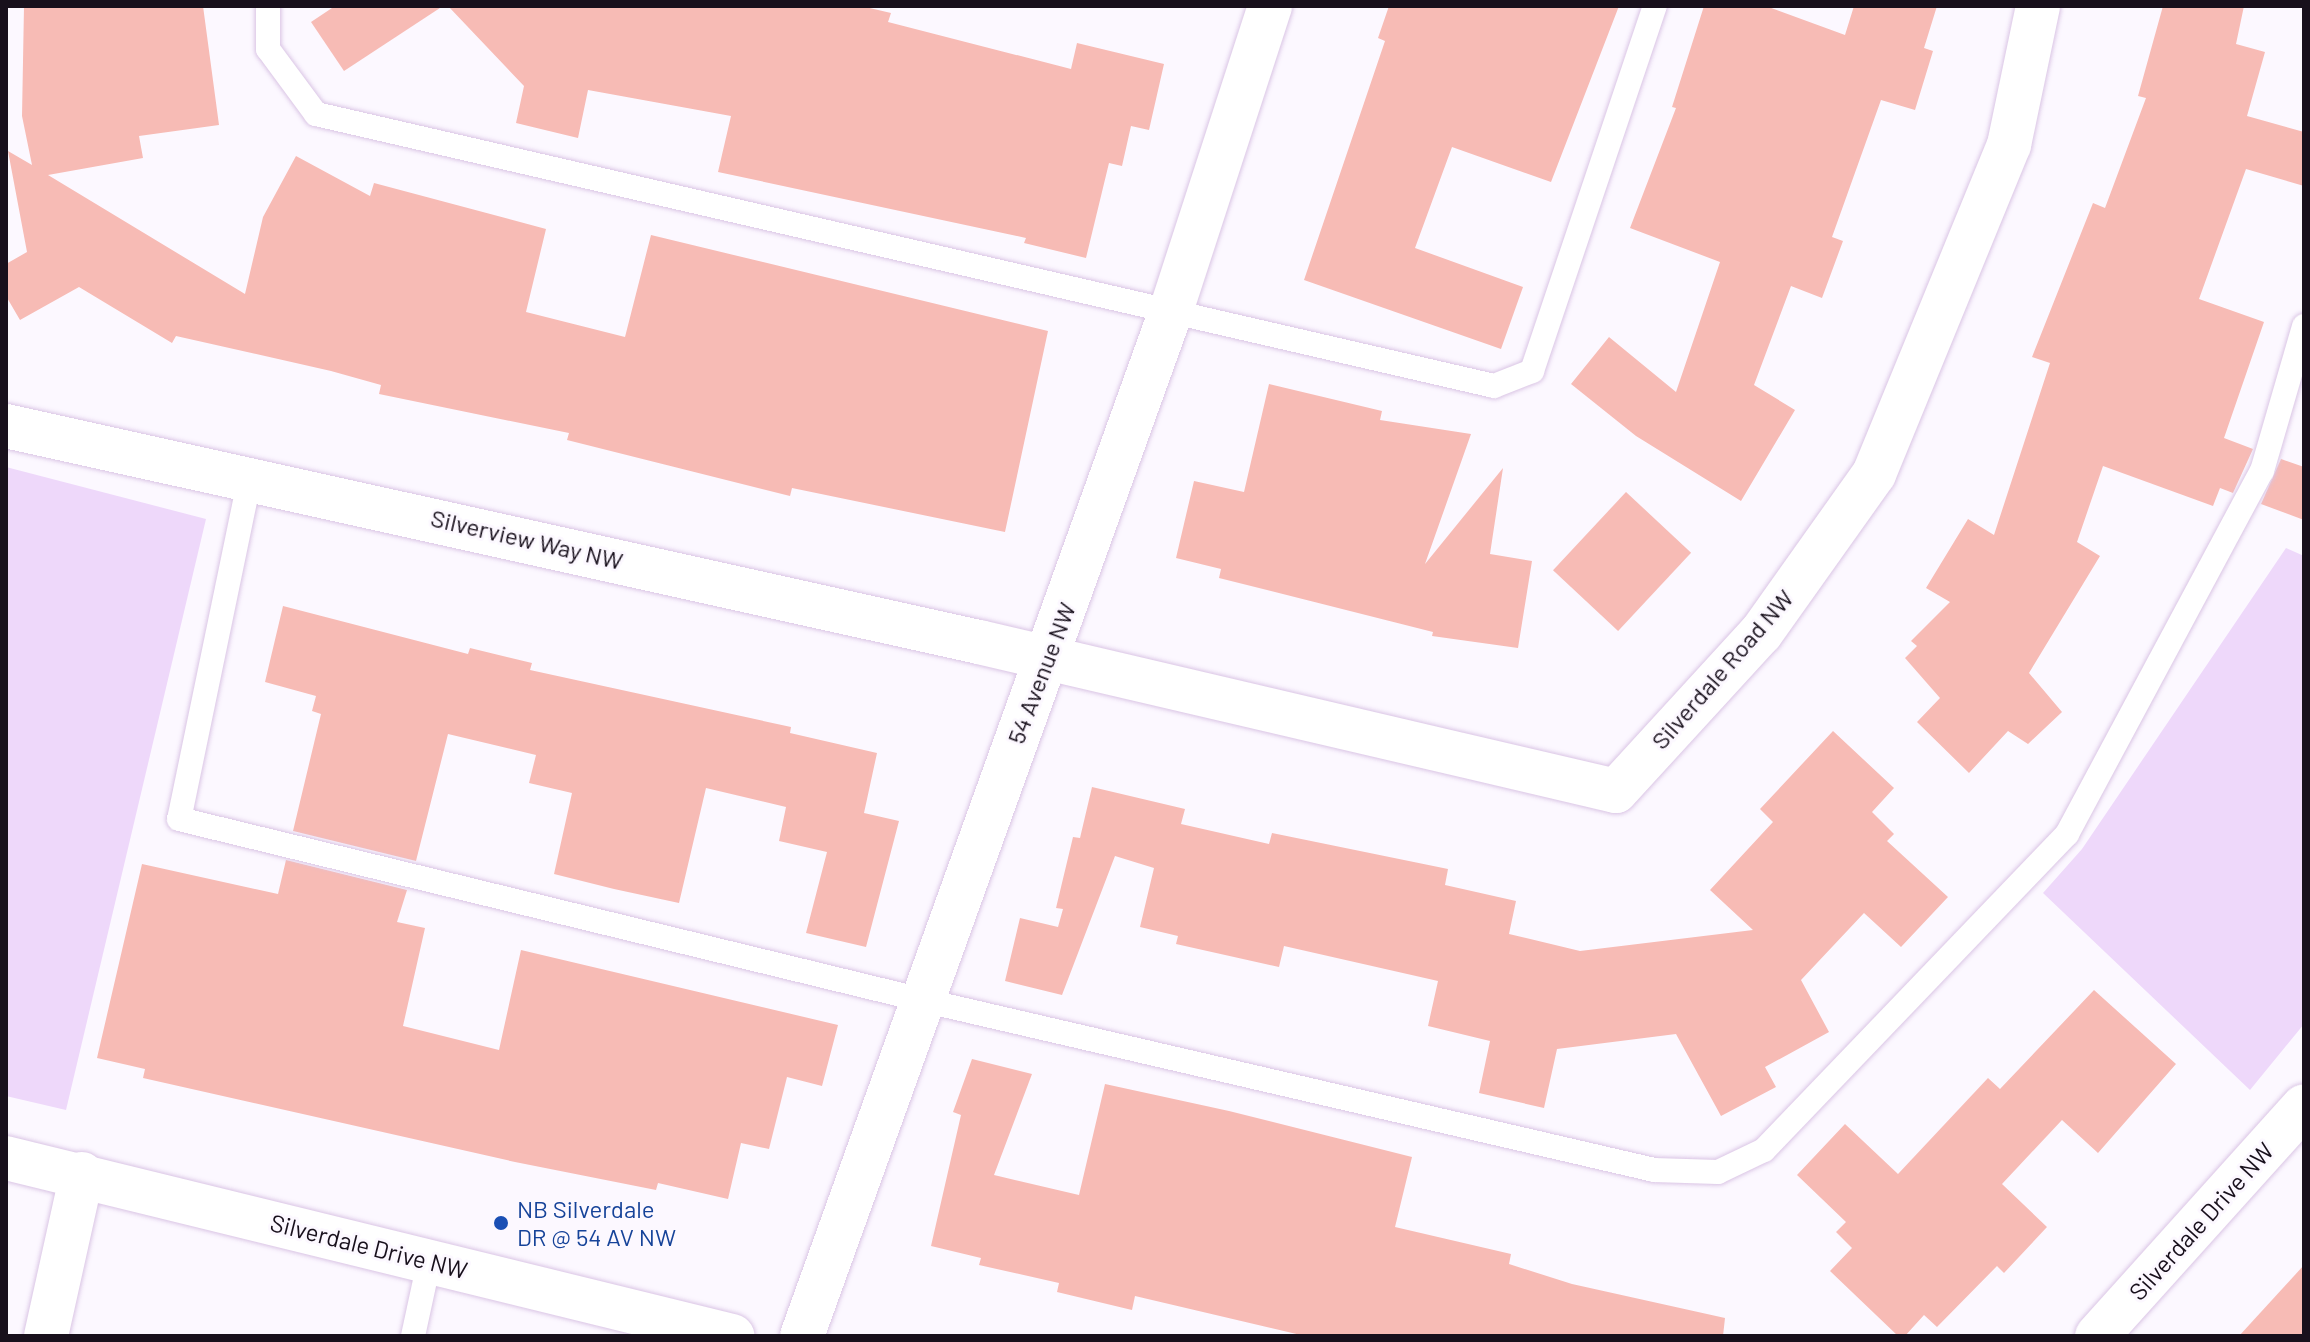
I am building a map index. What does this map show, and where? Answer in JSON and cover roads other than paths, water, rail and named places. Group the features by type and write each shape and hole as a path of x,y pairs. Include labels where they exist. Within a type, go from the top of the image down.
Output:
{"street":[{"name":"54 Avenue NW","path":"802,1336 1170,314 1270,6"},
{"name":"Silverdale Road NW","path":"1047,657 1616,791 1761,633 1874,474 2009,145 2038,6"},
{"name":"Silverview Way NW","path":"6,426 250,477 1047,657"},
{"name":"Silverdale Drive NW","path":"2097,1336 2304,1106"},
{"name":"Silverdale Drive NW","path":"6,1158 82,1174 732,1336"},
{"path":"46,1336 82,1174"}],"lane":[{"path":"268,6 268,49 316,114 1170,314 1494,386 1532,371 1655,6"},
{"path":"250,477 179,819 922,1000 1654,1170 1718,1172 1764,1150 2067,834 2262,471 2304,326"},
{"path":"413,1336 429,1262"}],"place":[{"name":"NB Silverdale DR @ 54 AV NW","path":"501,1223"}]}
